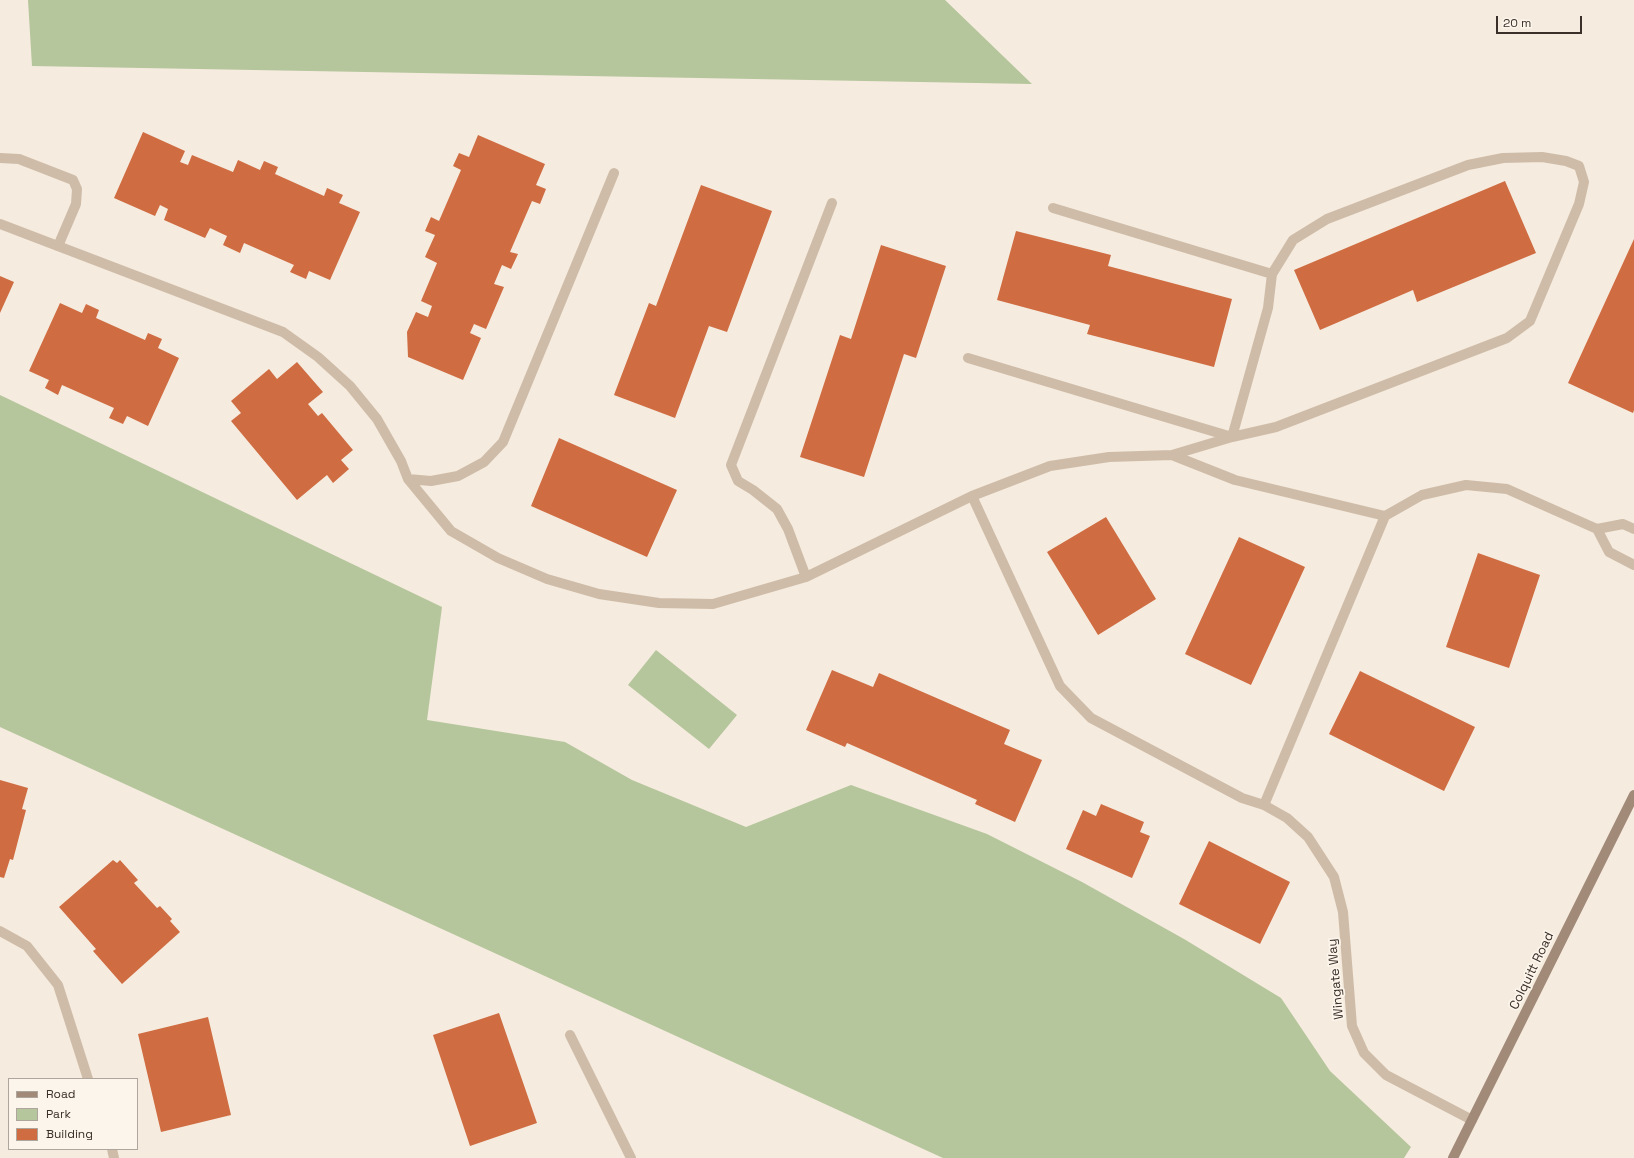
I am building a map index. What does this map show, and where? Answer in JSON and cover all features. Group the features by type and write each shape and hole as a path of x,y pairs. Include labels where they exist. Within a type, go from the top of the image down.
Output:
{"street":[{"path":"0,224 283,332 318,357 350,386 377,420 401,461 408,479 451,531 498,558 547,579 599,594 659,603 713,604 806,577 972,496 1050,466 1109,457 1172,455 1283,424 1507,338 1530,321 1579,204 1584,182 1579,166 1566,161 1542,157 1503,158 1468,165 1327,219 1293,240 1272,274 1268,308 1232,437"},
{"path":"0,158 19,159 73,180 77,189 76,204 58,246"},
{"path":"408,479 431,481 458,476 484,462 503,442 614,173"},
{"path":"806,577 788,528 777,509 753,490 738,481 731,465 832,203"},
{"path":"1053,208 1272,274"},
{"path":"968,358 1232,437"},
{"path":"1172,455 1235,480 1385,516"},
{"path":"1264,805 1385,516 1422,495 1466,485 1507,489 1597,528 1623,524 1634,529"},
{"name":"Wingate Way","path":"972,496 1060,686 1091,718 1242,798 1264,805 1287,818 1308,836 1334,877 1343,912 1352,1026 1364,1053 1386,1075 1472,1120"},
{"path":"1597,528 1609,552 1634,564"},
{"name":"Colquitt Road","path":"1453,1158 1634,795"},
{"path":"0,931 27,946 58,985 88,1078"},
{"path":"570,1035 631,1158"}],"green space":[{"path":"28,0 945,0 1032,84 32,66"},
{"path":"0,395 442,607 427,720 565,742 632,780 746,827 851,785 987,834 1082,882 1184,939 1281,998 1330,1071 1411,1147 1404,1158 943,1158 0,727"},
{"path":"656,650 737,715 709,749 628,685"}],"building":[{"path":"143,132 185,151 180,162 188,165 192,155 233,172 238,160 260,170 264,161 278,167 275,174 324,196 327,188 343,195 339,203 360,212 330,280 309,271 306,279 290,272 294,265 244,243 240,253 223,245 227,236 210,228 205,238 164,220 168,209 160,205 155,216 114,198"},
{"path":"478,135 545,164 536,185 546,189 540,204 532,201 510,252 518,254 511,269 502,265 494,284 504,287 486,329 474,324 470,333 481,338 463,380 408,357 407,332 416,312 428,317 432,306 421,301 437,263 425,257 435,235 425,231 431,217 439,221 461,170 453,166 459,153 469,157"},
{"path":"1505,181 1536,253 1417,302 1413,290 1320,330 1294,270"},
{"path":"701,185 772,211 727,332 709,326 675,418 614,395 649,303 656,306"},
{"path":"1016,231 1111,255 1108,266 1232,299 1214,367 1087,334 1090,325 997,300"},
{"path":"1634,239 1634,410 1633,413 1568,383"},
{"path":"881,245 946,266 916,358 904,354 864,477 800,457 840,335 851,339"},
{"path":"0,276 14,282 0,313"},
{"path":"60,303 82,313 86,304 99,310 96,318 145,340 148,333 162,339 158,348 179,358 148,426 127,416 123,424 109,418 114,408 62,385 58,395 45,388 49,380 29,371"},
{"path":"297,362 323,392 308,404 318,416 322,413 353,450 341,460 349,469 333,483 327,475 297,500 231,421 241,413 231,401 269,369 277,379"},
{"path":"559,438 677,490 647,557 531,506"},
{"path":"1106,517 1156,599 1098,635 1047,552"},
{"path":"1239,537 1305,567 1251,685 1185,654"},
{"path":"1478,553 1540,575 1509,668 1446,647"},
{"path":"832,670 873,687 879,673 1010,730 1004,744 1042,760 1015,822 975,804 977,800 847,743 845,747 806,730"},
{"path":"1360,671 1475,727 1444,791 1329,734"},
{"path":"0,780 28,788 22,809 26,810 13,860 10,859 4,878 0,877"},
{"path":"1101,804 1144,822 1140,832 1150,836 1132,878 1066,849 1083,810 1096,816"},
{"path":"1209,841 1290,882 1260,944 1179,904"},
{"path":"113,860 117,863 120,860 138,880 134,883 157,908 160,906 172,919 170,921 180,932 122,984 93,951 96,949 59,907"},
{"path":"499,1013 537,1123 470,1146 433,1035"},
{"path":"208,1017 231,1115 161,1132 138,1034"}]}
